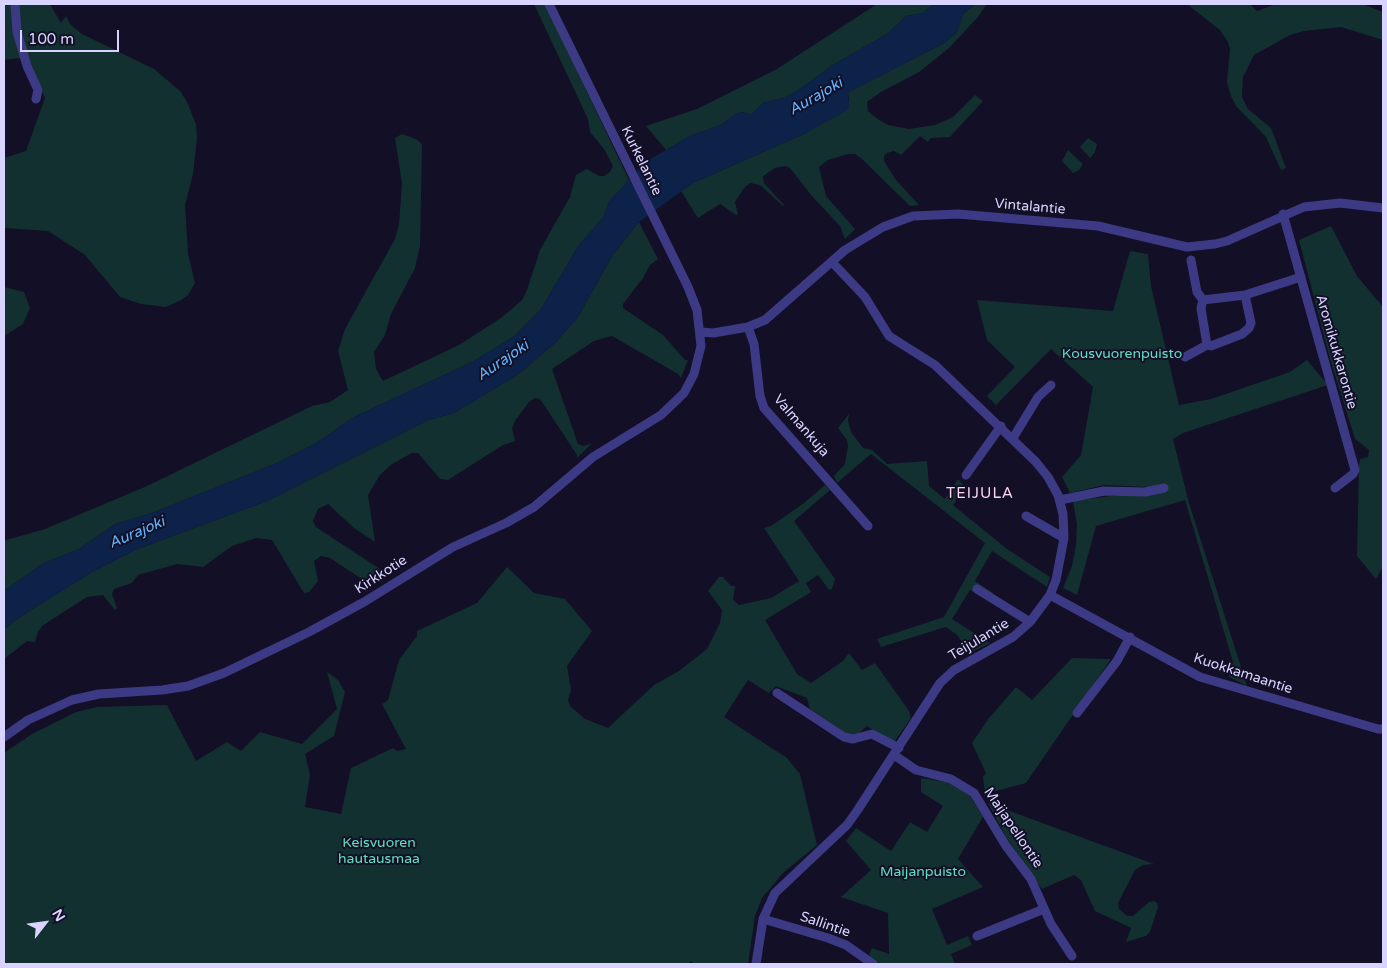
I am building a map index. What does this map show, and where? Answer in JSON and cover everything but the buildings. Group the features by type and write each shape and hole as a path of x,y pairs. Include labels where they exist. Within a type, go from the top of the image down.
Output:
{"street":[{"path":"15,4 17,32 27,66 38,90 36,99"},
{"name":"Kurkelantie","path":"548,4 688,287 697,310 701,332"},
{"name":"Vintalantie","path":"701,332 713,333 748,327 765,320 862,238 899,220 928,214 958,214 1098,226 1187,247 1228,241 1283,214 1304,206 1358,203 1383,208"},
{"name":"Aromikukkarontie","path":"1283,214 1355,470 1353,474 1335,488"},
{"path":"1191,260 1197,292 1203,300"},
{"name":"Teijulantie","path":"756,964 763,919 771,900 780,887 846,825 940,683 963,664 1013,637 1030,622 1050,595 1056,580 1064,538 1064,499 1048,477 1001,426 935,365 889,336 865,297 832,262"},
{"path":"1203,300 1245,295 1301,277"},
{"path":"1185,357 1207,345 1211,346 1242,334 1249,328 1251,323 1245,295"},
{"path":"1203,300 1201,308 1207,345"},
{"name":"Valmankuja","path":"748,327 752,336 760,396 764,408 868,526"},
{"name":"Kirkkotie","path":"4,737 28,720 72,700 99,694 176,689 212,678 356,607 453,547 520,517 544,500 593,457 661,415 678,400 689,384 698,362 701,332"},
{"path":"1013,438 1038,397 1051,385"},
{"path":"966,475 1001,426"},
{"path":"1064,499 1104,491 1145,492 1164,488"},
{"path":"1026,516 1064,538"},
{"path":"977,589 1030,622"},
{"name":"Kuokkamaantie","path":"1050,595 1166,657 1184,670 1200,677 1383,729"},
{"path":"1077,713 1116,661 1130,637"},
{"name":"Maijapellontie","path":"777,693 844,737 853,739 872,734 916,770 951,779 974,793 1006,846 1031,879 1062,944 1072,956"},
{"path":"977,936 1044,909"},
{"name":"Sallintie","path":"763,919 828,938 854,950 873,964"}],"green space":[{"path":"4,4 50,4 61,23 66,16 71,25 82,34 154,69 180,91 187,102 196,124 197,138 193,174 185,205 188,254 195,283 188,295 181,300 166,307 141,304 120,297 85,255 48,231 4,228 4,158 26,151 45,98 28,57 4,60"},
{"path":"534,4 545,4 629,180 609,202 603,218 579,245 541,309 516,335 474,361 354,417 316,443 277,463 152,513 115,524 79,549 42,564 4,591 4,542 6,540 45,529 147,486 312,406 330,402 348,390 338,351 345,329 395,239 399,224 402,184 395,138 402,134 416,139 422,144 420,246 415,268 391,314 385,335 374,352 376,369 383,381 459,345 501,318 522,300 540,250 570,197 576,175 587,169 599,176 604,176 610,172 613,166 604,149 590,132 588,119"},
{"path":"877,4 933,4 923,13 906,16 887,34 831,66 786,97 763,103 751,115 743,112 736,114 721,125 690,136 666,150 646,126 697,109 777,69"},
{"path":"975,4 987,4 978,17 949,48 919,72 881,92 867,102 868,111 879,120 888,125 909,129 935,125 953,117 975,95 983,101 950,137 931,138 928,142 920,136 901,155 894,151 884,156 884,161 896,180 919,205 910,206 861,158 855,154 848,154 828,160 819,167 826,196 855,229 845,239 840,226 811,195 790,168 785,166 775,168 763,176 764,183 783,206 760,185 750,183 744,188 735,202 738,214 736,215 720,204 698,218 681,191 693,183 806,133 849,101 848,93 852,90 946,42 957,32 963,14"},
{"path":"1187,4 1250,4 1257,11 1276,4 1363,4 1383,12 1383,40 1341,27 1304,31 1290,35 1254,55 1243,77 1242,97 1248,109 1271,128 1286,168 1281,170 1266,137 1236,106 1231,96 1227,82 1230,49 1228,42 1220,30"},
{"path":"1088,138 1097,144 1095,152 1090,158 1080,147"},
{"path":"1068,150 1083,164 1079,170 1073,173 1062,161"},
{"path":"639,222 658,259 650,265 643,278 623,304 623,308 663,335 685,360 688,360 681,378 678,374 612,336 594,341 552,369 578,444 584,446 592,443 577,458 577,455 540,399 535,398 529,402 515,421 512,428 515,441 503,445 448,480 440,479 418,453 412,453 392,464 380,475 368,495 375,542 354,528 328,504 318,509 313,521 316,527 389,575 369,587 368,583 330,558 321,556 314,561 318,581 309,592 304,593 272,540 256,538 232,546 203,567 177,564 138,575 132,583 114,589 112,594 117,608 115,610 103,595 87,597 42,626 35,642 27,641 4,659 4,629 92,572 135,550 267,501 428,420 454,413 519,374 556,342 578,317 612,256"},
{"path":"1331,226 1357,276 1383,307 1383,567 1376,579 1357,556 1359,465 1360,459 1368,457 1369,450 1355,439 1330,359 1299,240"},
{"name":"Kousvuorenpuisto","path":"1130,251 1148,254 1151,286 1179,405 1211,399 1290,372 1307,360 1328,385 1183,433 1173,439 1189,503 1247,686 1229,677 1233,662 1185,500 1096,526 1077,595 1063,588 1072,566 1076,545 1077,524 1073,501 1111,496 1149,495 1149,487 1104,485 1070,493 1062,477 1081,455 1093,387 1051,349 996,405 987,396 1015,367 987,340 977,300 1113,311"},
{"path":"4,287 24,292 30,308 23,324 4,336"},
{"path":"849,414 848,421 851,432 863,448 872,450 887,464 927,461 929,486 945,499 958,479 965,487 953,505 1007,549 1050,577 1047,587 992,551 975,581 993,593 988,601 970,590 952,619 990,643 970,653 957,635 946,627 881,647 877,639 944,617 985,543 871,454 837,483 834,476 845,464 848,446 847,440 838,428"},
{"name":"Keisvuoren hautausmaa","path":"825,485 830,490 794,521 835,579 832,589 829,590 818,575 806,583 811,592 765,620 797,674 811,683 843,661 849,653 862,670 875,663 909,711 911,718 894,742 867,726 857,735 849,735 810,709 807,698 776,686 769,693 748,680 724,717 787,758 800,774 817,845 783,873 762,898 755,916 748,964 694,964 691,961 688,964 4,964 4,753 32,734 76,712 97,707 167,705 196,761 227,742 241,751 260,732 302,744 337,709 327,672 338,680 345,692 334,736 305,754 310,775 305,807 341,814 351,768 393,748 397,751 406,749 382,704 388,700 399,660 417,636 417,631 477,603 507,567 534,593 565,599 592,631 567,666 571,690 568,700 570,706 585,719 608,728 654,685 679,671 707,649 720,623 722,610 708,591 719,577 723,577 731,586 735,586 733,600 739,605 771,598 799,581 764,528 771,526 804,503"},
{"path":"1072,658 1111,659 1026,783 985,794 983,777 986,773 972,743 989,718 1016,687 1032,700"},
{"name":"Maijanpuisto","path":"921,778 952,783 969,794 983,817 958,859 983,887 932,909 947,945 968,936 972,945 951,954 955,964 877,964 869,955 872,948 889,954 888,913 841,897 871,870 846,841 856,828 891,851 910,822 927,832 943,806 921,792"},
{"path":"988,803 1154,864 1143,865 1135,870 1118,903 1119,909 1127,916 1133,916 1149,902 1154,901 1157,903 1158,907 1150,932 1146,936 1126,942 1131,928 1095,911 1081,880 1074,875 1042,889 1006,837"}],"water":[{"name":"Aurajoki","path":"933,4 975,4 963,14 957,32 946,42 848,93 849,108 844,112 806,133 693,183 639,222 612,256 578,317 556,342 519,374 454,413 428,420 267,501 135,550 92,572 4,629 4,591 42,564 79,549 115,524 152,513 277,463 316,443 354,417 474,361 516,335 541,309 579,245 603,218 609,202 645,162 690,136 721,125 736,114 743,112 751,115 763,103 786,97 831,66 887,34 906,16 923,13"}],"district":[{"name":"TEIJULA","path":"980,494"}]}
